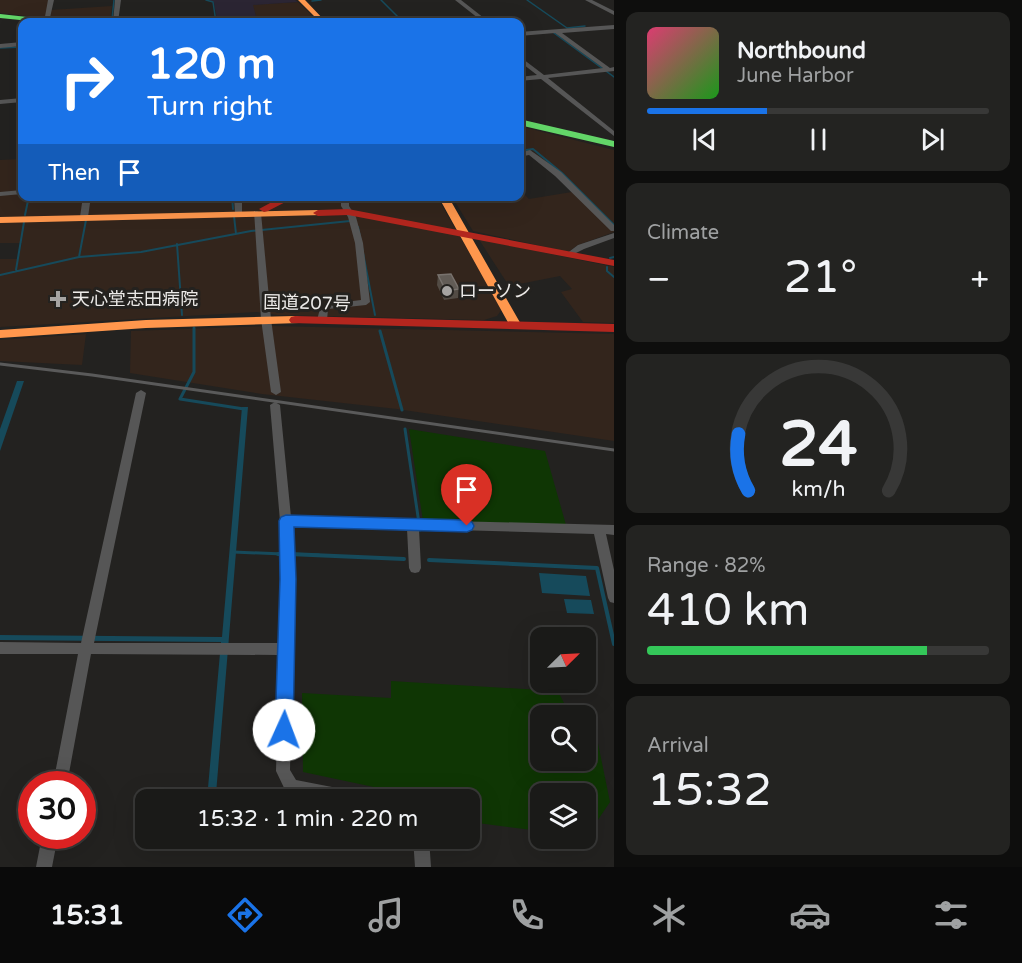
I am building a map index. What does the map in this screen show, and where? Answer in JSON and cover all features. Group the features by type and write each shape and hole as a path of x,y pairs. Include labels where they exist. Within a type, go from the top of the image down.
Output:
{"main road":[{"path":"301,0 319,18"},
{"path":"0,17 18,19"},
{"path":"524,121 614,142"},
{"path":"446,201 516,326"},
{"path":"0,220 256,213 287,204 351,218 465,234 614,263"},
{"name":"国道207号","path":"0,334 158,323 266,320 614,328"}],"street":[{"path":"47,18 51,0"},
{"path":"116,18 118,0"},
{"path":"458,0 481,18"},
{"path":"588,0 614,13"},
{"path":"524,34 614,27"},
{"path":"556,31 609,70"},
{"path":"0,46 18,45"},
{"path":"524,62 614,134"},
{"path":"524,79 609,70"},
{"path":"0,102 18,100"},
{"path":"524,154 530,152 545,163 614,229"},
{"path":"0,194 18,192"},
{"path":"84,217 86,201"},
{"path":"238,201 239,213"},
{"path":"322,320 324,307 366,302 359,243 346,201"},
{"path":"256,213 266,320 276,392"},
{"path":"570,254 581,247 614,235"},
{"path":"62,771 86,648 141,393"},
{"path":"275,405 287,554 283,771 291,787 302,789"},
{"path":"286,521 614,530"},
{"path":"415,568 418,525"},
{"path":"598,530 614,598"},
{"path":"0,648 286,649"},
{"path":"44,867 47,849"},
{"path":"422,849 423,867"}],"shaded area":[{"path":"0,0 52,0 51,10 112,6 110,18 43,18 0,13"},
{"path":"209,0 295,0 298,2 253,5 256,16 230,18 217,18 214,3"},
{"path":"298,2 315,18 230,18 256,16 252,5"},
{"path":"524,127 614,150 614,232 578,245 568,252 473,231 454,201 524,201 524,194 529,199 578,191 532,151 524,153"},
{"path":"18,159 18,201 439,201 502,309 497,316 484,320 277,315 257,312 0,327 0,259 18,259 22,243 0,243 0,160"},
{"path":"480,241 614,267 614,323 583,322 561,292 572,289 560,276 509,286"},
{"path":"271,326 614,334 614,441 397,409 262,394 130,373 131,331"},
{"path":"86,334 82,365 0,361 0,340"}],"green space":[{"path":"409,429 545,451 566,525 423,521"},
{"path":"391,681 530,689 530,693 559,693 565,705 530,705 530,771 596,771 596,734 610,802 596,823 596,783 530,783 530,830 480,823 480,789 383,789 303,772 302,693 391,698"}],"water":[{"path":"17,381 24,381 0,451 0,429"},
{"path":"242,407 248,407 216,789 208,789 221,642 0,640 0,635 222,637"},
{"path":"539,573 586,576 590,596 542,593"},
{"path":"564,599 591,600 594,614 567,613"}],"building":[{"path":"451,274 459,289 446,291 438,275"}],"waterway":[{"path":"112,18 114,0"},
{"path":"206,0 213,2 215,18"},
{"path":"312,1 321,0"},
{"path":"381,0 399,18"},
{"path":"527,0 567,28 585,26"},
{"path":"554,33 614,77"},
{"path":"0,48 18,47"},
{"path":"524,150 533,149 562,173 614,225"},
{"path":"25,215 28,201"},
{"path":"232,201 233,209"},
{"path":"234,216 236,234"},
{"path":"79,257 86,220"},
{"path":"236,234 350,221"},
{"path":"16,270 24,222"},
{"path":"358,227 375,315"},
{"path":"177,245 236,234"},
{"path":"79,257 141,252 177,245"},
{"path":"177,245 182,315"},
{"path":"0,275 79,257"},
{"path":"610,258 614,257"},
{"path":"607,267 607,271 614,277"},
{"path":"194,328 194,372 180,399 244,409"},
{"path":"380,331 402,410"},
{"path":"405,429 420,530"},
{"path":"233,552 283,554 278,554"},
{"path":"319,555 289,554 404,559"},
{"path":"429,560 597,568 614,644"}],"railway":[{"path":"0,364 92,375 614,450"}],"traffic: fast":[{"path":"0,16 18,18"},
{"path":"524,123 614,144"}],"traffic: slow":[{"path":"301,0 319,18"},
{"path":"446,201 516,326"},
{"path":"0,220 318,213"},
{"path":"0,334 146,324 295,320"}],"traffic: jam":[{"path":"264,209 281,201"},
{"path":"318,213 348,212 614,263"},
{"path":"295,320 614,328"}],"place":[{"name":"ローソン","path":"447,291"},
{"name":"天心堂志田病院","path":"58,299"}],"route":[{"path":"284,730 288,579 286,521 467,526"}]}
